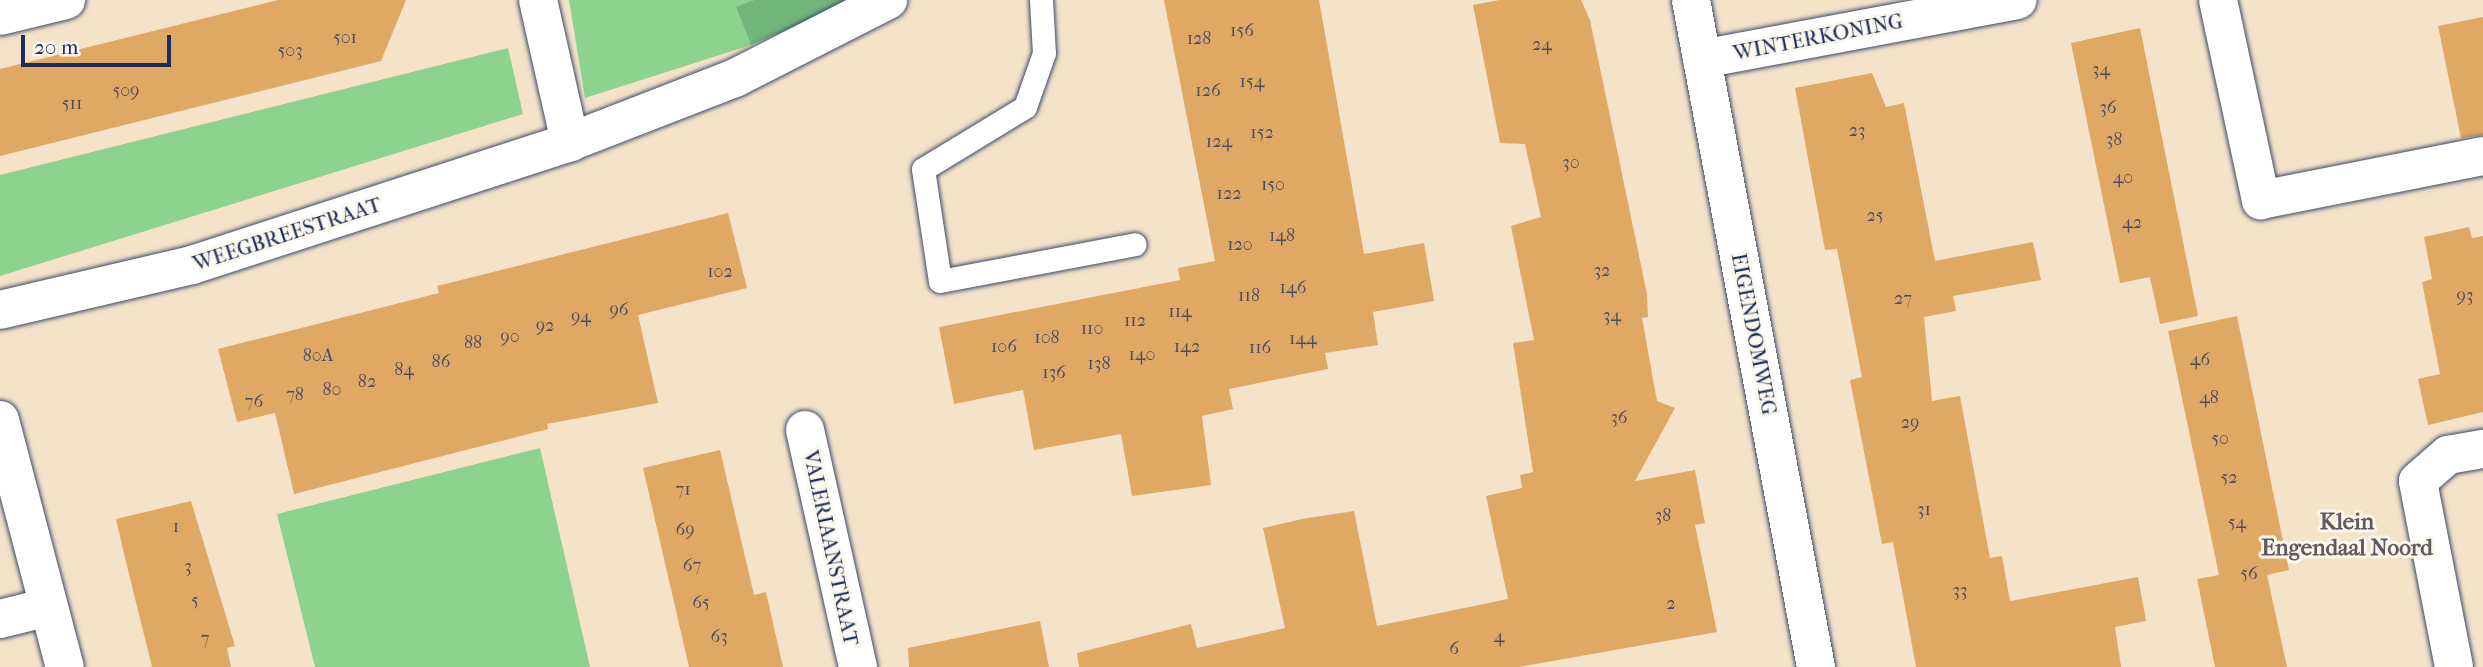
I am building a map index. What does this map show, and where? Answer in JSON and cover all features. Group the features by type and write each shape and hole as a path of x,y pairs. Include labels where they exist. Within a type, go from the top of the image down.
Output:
{"street":[{"path":"0,16 66,0"},
{"path":"538,0 570,142"},
{"name":"WEEGBREESTRAAT","path":"0,310 192,265 570,142 735,78 888,0"},
{"name":"EIGENDOMWEG","path":"1691,0 1816,667"},
{"name":"WINTERKONING","path":"1702,59 2018,0"},
{"path":"2218,0 2261,200 2483,156"},
{"path":"0,420 65,667"},
{"name":"VALERIAANSTRAAT","path":"805,430 858,667"},
{"path":"2454,667 2418,481 2448,455 2483,449"},
{"path":"0,619 49,607"}],"lane":[{"path":"1041,0 1044,53 1025,107 923,169 940,281 1135,244"}],"green space":[{"path":"569,0 754,0 737,8 751,45 585,98"},
{"path":"754,0 854,0 751,45 736,7"},
{"path":"508,48 523,114 0,276 0,175"},
{"path":"540,448 590,667 315,667 277,514"}],"building":[{"path":"278,0 406,0 381,61 0,156 0,69"},
{"path":"1164,0 1319,0 1364,254 1424,243 1434,301 1373,312 1378,345 1325,353 1328,369 1229,389 1233,409 1202,416 1211,485 1132,496 1121,434 1034,450 1023,390 954,404 939,327 1180,280 1178,268 1215,261"},
{"path":"1499,0 1581,0 1590,20 1647,294 1648,317 1642,318 1657,401 1675,408 1635,481 1695,470 1705,523 1695,525 1717,632 1519,667 1079,667 1077,653 1191,624 1197,648 1285,628 1263,528 1302,519 1354,511 1377,626 1508,599 1486,496 1522,488 1520,475 1533,472 1513,343 1534,340 1511,226 1541,217 1525,144 1500,143 1473,5"},
{"path":"2483,17 2483,135 2461,138 2438,26"},
{"path":"2140,28 2198,316 2160,324 2150,277 2120,283 2071,43"},
{"path":"1872,73 1886,107 1904,103 1935,261 2033,242 2041,280 1953,296 1956,311 1924,317 1932,401 1960,396 1990,558 2002,556 2010,601 2138,577 2146,621 2115,627 2121,667 1916,667 1893,542 1882,544 1850,380 1862,377 1837,249 1825,250 1795,88"},
{"path":"728,213 747,288 638,315 658,403 547,424 548,429 294,494 275,413 237,422 218,349 439,293 437,286"},
{"path":"2469,227 2472,238 2483,236 2483,412 2428,425 2418,379 2440,374 2422,282 2432,279 2424,237"},
{"path":"2237,316 2289,570 2267,575 2287,667 2215,667 2197,579 2219,575 2168,331"},
{"path":"720,450 754,595 766,592 783,667 689,667 643,468"},
{"path":"191,501 235,646 227,648 231,667 152,667 125,558 116,519"},
{"path":"1040,621 1049,667 909,667 908,648"}],"district":[{"name":"Klein Engendaal Noord","path":"2347,535"}]}
